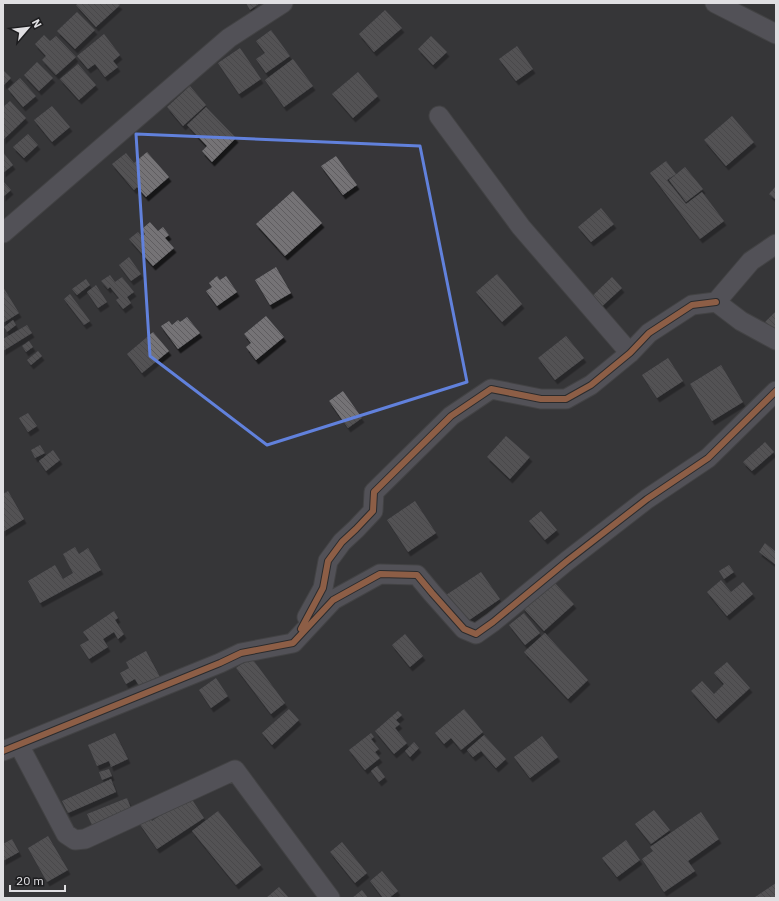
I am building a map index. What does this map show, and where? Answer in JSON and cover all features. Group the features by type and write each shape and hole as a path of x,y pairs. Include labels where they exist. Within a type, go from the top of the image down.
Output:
{"street":[{"path":"3,233 229,38 283,3"},
{"path":"715,3 776,34"},
{"path":"439,116 521,227 630,353"},
{"path":"293,643 323,588 328,561 342,542 373,511 374,492 451,416 491,389 541,398 566,399 591,385 630,353 649,333 692,305 716,302 751,261 776,244"},
{"path":"716,302 741,322 776,340"},
{"path":"330,898 235,770 85,839 75,840 66,834 11,748 220,663 241,653 293,643 333,600 380,574 417,575 464,629 476,634 647,499 708,458 776,391"}],"highlighted area":[{"path":"136,134 420,146 467,382 267,445 150,356"}],"building":[{"path":"78,3 118,3 120,5 96,27 76,5"},
{"path":"246,3 260,3 250,10"},
{"path":"385,10 402,28 374,52 359,34"},
{"path":"77,12 95,30 75,49 57,31"},
{"path":"271,30 290,56 266,73 256,59 265,53 256,41"},
{"path":"104,34 120,55 113,61 118,67 105,77 95,64 88,69 77,56"},
{"path":"44,35 50,41 56,36 76,57 56,75 42,60 46,56 35,44"},
{"path":"431,36 447,52 433,65 418,49"},
{"path":"517,46 533,69 516,81 499,59"},
{"path":"240,48 261,79 239,94 218,63"},
{"path":"293,59 313,86 284,107 265,80"},
{"path":"37,62 53,78 39,91 24,75"},
{"path":"78,64 96,85 79,100 60,79"},
{"path":"3,70 11,78 4,85 3,83"},
{"path":"358,72 378,96 353,118 332,94"},
{"path":"20,78 36,96 23,107 8,89"},
{"path":"190,86 206,105 183,126 167,107"},
{"path":"10,101 26,118 3,140 3,107"},
{"path":"52,106 70,127 52,142 34,120"},
{"path":"206,107 236,138 212,162 202,151 207,146 187,125"},
{"path":"732,116 754,142 726,166 704,140"},
{"path":"28,134 38,145 24,158 13,147"},
{"path":"3,152 13,165 3,173"},
{"path":"147,152 169,177 146,197 137,187 134,190 112,164 126,153 134,163"},
{"path":"336,156 357,185 343,195 321,166"},
{"path":"666,161 676,174 667,180 686,204 702,192 724,221 700,239 650,173"},
{"path":"685,167 703,189 686,202 669,180"},
{"path":"3,181 11,190 3,197"},
{"path":"776,186 776,200 769,194"},
{"path":"293,191 322,223 285,256 256,224"},
{"path":"601,208 614,224 591,242 578,227"},
{"path":"150,222 158,231 163,227 169,235 165,238 174,248 153,266 129,239 138,232 142,237 145,234 142,229"},
{"path":"129,257 141,274 131,281 119,265"},
{"path":"276,267 291,293 270,305 255,280"},
{"path":"497,274 522,304 502,322 476,292"},
{"path":"110,275 115,282 122,277 134,292 127,297 131,303 123,309 116,300 119,298 110,287 108,289 101,281"},
{"path":"217,276 220,280 226,276 237,292 217,306 206,291 212,287 209,283"},
{"path":"612,277 622,288 598,310 588,300"},
{"path":"86,279 90,285 77,295 72,289"},
{"path":"96,285 107,302 98,308 87,292"},
{"path":"3,287 19,313 3,323"},
{"path":"70,294 90,321 84,325 64,299"},
{"path":"776,311 776,333 765,322"},
{"path":"266,316 284,337 256,360 246,347 251,343 244,334"},
{"path":"187,317 200,333 178,349 161,326 169,321 172,325 178,320 180,322"},
{"path":"13,320 16,325 7,332 4,327"},
{"path":"27,325 32,333 3,351 3,339"},
{"path":"153,332 169,351 142,373 127,354"},
{"path":"566,336 584,358 555,380 538,358"},
{"path":"29,341 33,347 26,352 22,346"},
{"path":"38,351 42,356 31,365 27,360"},
{"path":"668,358 683,381 657,398 642,375"},
{"path":"721,365 743,402 712,421 690,384"},
{"path":"343,391 362,418 348,428 329,401"},
{"path":"28,413 37,426 28,432 19,418"},
{"path":"506,436 530,457 510,479 487,457"},
{"path":"765,442 774,452 752,471 743,462"},
{"path":"40,445 45,453 35,458 31,450"},
{"path":"53,450 60,460 46,471 39,461"},
{"path":"8,491 24,519 3,532 3,494"},
{"path":"415,501 436,533 408,552 387,520"},
{"path":"541,511 557,530 545,540 529,521"},
{"path":"765,543 776,552 776,565 759,552"},
{"path":"75,547 79,554 88,548 101,570 40,603 28,581 55,565 63,579 73,573 63,554"},
{"path":"729,565 734,572 724,579 719,571"},
{"path":"481,572 500,599 462,625 443,597"},
{"path":"721,580 731,592 743,582 753,594 727,616 707,592"},
{"path":"554,582 574,604 544,631 522,607"},
{"path":"114,611 118,618 115,620 124,634 118,639 114,632 103,639 108,647 89,659 80,645 89,640 83,632"},
{"path":"524,613 540,633 525,645 509,625"},
{"path":"545,633 588,680 568,699 524,652"},
{"path":"405,634 423,656 410,667 392,645"},
{"path":"146,651 160,677 140,688 135,679 126,684 120,673 129,668 126,662"},
{"path":"251,657 285,703 271,714 236,668"},
{"path":"727,662 750,688 716,719 691,691 702,681 714,694 724,684 714,673"},
{"path":"216,678 228,696 211,708 199,690"},
{"path":"289,709 299,720 272,745 262,733"},
{"path":"464,709 483,732 461,750 451,738 444,744 435,733"},
{"path":"398,711 402,715 396,720 400,724 395,728 407,743 394,754 375,731"},
{"path":"115,733 128,759 111,767 109,761 97,766 88,745"},
{"path":"371,733 374,737 371,739 379,749 375,752 380,758 365,770 349,750"},
{"path":"484,735 506,759 496,768 481,751 473,757 467,750"},
{"path":"542,736 558,757 530,778 514,757"},
{"path":"414,742 419,748 410,757 405,751"},
{"path":"377,766 385,777 379,782 371,771"},
{"path":"109,769 112,776 102,780 99,772"},
{"path":"111,779 116,792 68,813 62,801"},
{"path":"127,798 133,814 94,830 87,814"},
{"path":"191,798 204,818 157,849 139,823 149,816 152,821 178,803"},
{"path":"654,810 670,830 651,844 635,824"},
{"path":"218,811 261,865 236,885 192,831"},
{"path":"701,812 719,839 688,861 695,871 664,892 642,859 653,851 650,847"},
{"path":"48,836 68,870 47,882 28,848"},
{"path":"12,839 19,852 3,861 3,844"},
{"path":"626,840 640,860 617,877 602,858"},
{"path":"342,842 367,873 355,883 330,852"},
{"path":"382,871 398,891 389,898 383,898 370,881"},
{"path":"776,883 776,898 755,898 755,897"},
{"path":"279,887 289,898 266,898"},
{"path":"362,890 368,898 352,898"}],"cycle path":[{"path":"301,629 323,588 328,561 342,542 373,511 374,492 451,416 491,389 541,399 566,399 591,385 630,353 649,333 692,305 716,302"},
{"path":"3,751 220,663 241,653 293,643 333,600 380,574 417,575 464,629 476,634 647,499 708,458 776,391"}]}
